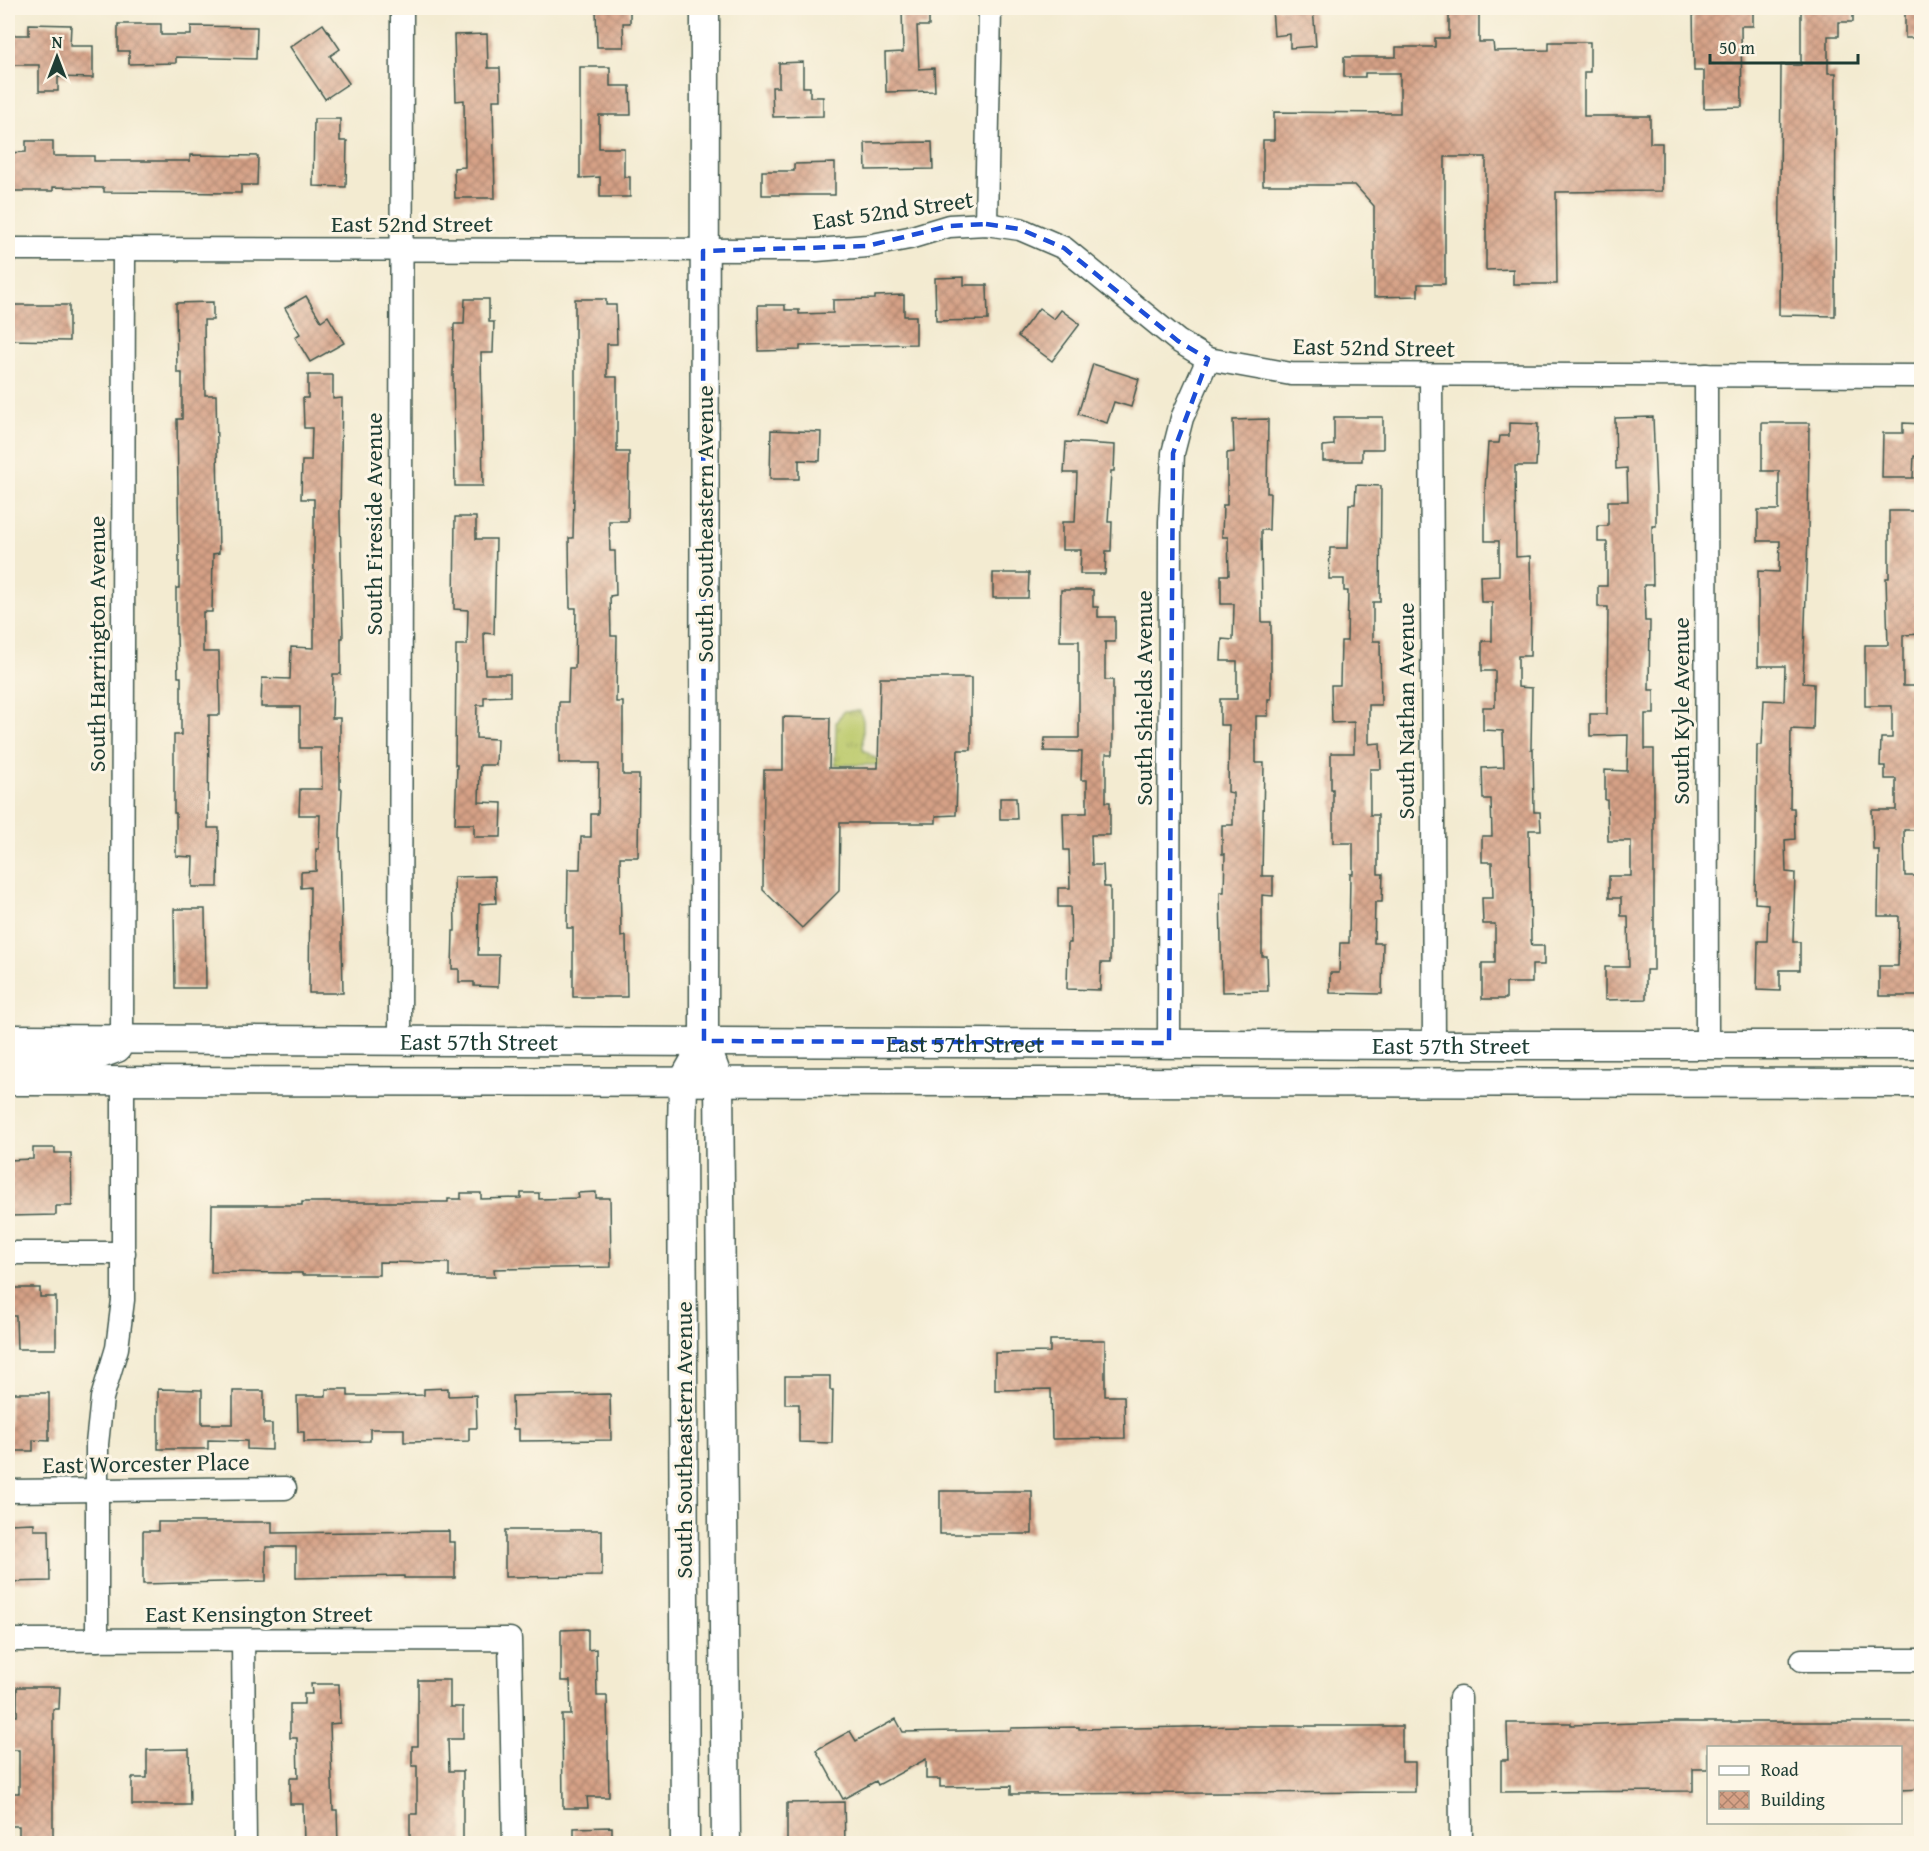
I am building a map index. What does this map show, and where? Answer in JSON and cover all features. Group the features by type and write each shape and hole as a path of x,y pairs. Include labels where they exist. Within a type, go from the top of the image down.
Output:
{"main road":[{"name":"South Southeastern Avenue","path":"705,8 704,1041 719,1081 726,1844"},
{"path":"8,1062 92,1057 115,1050 120,1046 122,1038"},
{"name":"East 57th Street","path":"8,1039 1922,1045"},
{"name":"South Southeastern Avenue","path":"685,1844 683,1081 704,1041"},
{"name":"East 57th Street","path":"8,1081 1922,1083"}],"street":[{"name":"South Fireside Avenue","path":"400,1041 402,8"},
{"path":"986,224 990,8"},
{"name":"East 52nd Street","path":"8,249 816,250 867,246 909,238 949,226 986,224 1020,229 1064,248 1178,341 1208,359 1291,374 1922,376"},
{"name":"South Harrington Avenue","path":"122,1038 124,249"},
{"name":"South Shields Avenue","path":"1169,1043 1170,522 1173,453 1182,418 1208,359"},
{"name":"South Kyle Avenue","path":"1706,375 1707,1046"},
{"name":"South Nathan Avenue","path":"1431,376 1434,1045"},
{"path":"97,1640 96,1491 99,1418 102,1398 121,1329 124,1253 123,1080"},
{"path":"8,1253 124,1253"},
{"name":"East Worcester Place","path":"8,1491 285,1488"},
{"name":"East Kensington Street","path":"8,1640 510,1639 514,1844"},
{"path":"243,1640 245,1844"},
{"path":"1802,1660 1922,1660"},
{"path":"1460,1698 1461,1844"}],"highlighted area":[{"path":"986,224 1020,229 1064,248 1178,341 1208,359 1173,453 1169,1043 704,1041 703,251 867,246 949,226"}],"green space":[{"path":"844,711 860,711 863,720 863,750 880,761 879,765 835,765 836,722"}],"building":[{"path":"596,8 630,8 630,23 623,23 624,47 597,47"},
{"path":"902,8 929,8 929,26 917,26 919,69 934,68 935,91 886,92 885,53 903,52"},
{"path":"1272,8 1313,8 1316,46 1290,48 1290,34 1274,36"},
{"path":"1449,8 1479,8 1479,42 1493,42 1494,51 1549,50 1549,42 1590,42 1590,72 1584,72 1584,116 1650,116 1650,143 1662,143 1662,191 1556,192 1557,284 1513,284 1513,269 1486,270 1486,157 1445,157 1445,284 1418,284 1418,296 1374,297 1374,206 1355,185 1263,185 1263,140 1274,140 1274,112 1400,113 1400,73 1365,73 1365,77 1344,77 1344,57 1396,57 1396,47 1435,47 1435,38 1449,38"},
{"path":"1693,8 1753,8 1753,26 1741,26 1742,107 1704,108 1704,71 1694,71"},
{"path":"1801,8 1853,8 1853,22 1839,22 1839,36 1828,36 1828,73 1836,73 1835,316 1779,315 1781,65 1801,65"},
{"path":"1905,8 1922,8 1922,38 1905,38"},
{"path":"29,24 71,25 70,46 93,46 93,78 58,77 58,91 39,91 39,65 8,65 8,35 29,35"},
{"path":"118,24 161,24 161,35 191,35 191,26 257,27 256,59 176,57 176,63 129,64 129,51 118,51"},
{"path":"323,24 340,49 330,56 349,83 325,99 290,47"},
{"path":"487,34 488,68 500,68 501,100 493,100 495,198 455,198 454,168 465,167 464,100 456,101 454,35"},
{"path":"803,62 803,87 810,87 810,97 823,97 823,116 773,117 772,87 779,87 779,63"},
{"path":"580,67 610,67 610,86 630,86 631,115 599,115 599,148 624,148 624,177 630,177 630,197 600,197 600,177 580,178"},
{"path":"314,119 340,119 340,141 347,141 346,187 313,186"},
{"path":"26,141 53,141 53,156 94,156 94,161 190,161 190,155 258,156 257,185 241,185 241,193 104,192 104,188 53,187 53,191 8,191 8,153 26,152"},
{"path":"932,142 933,169 866,170 865,143"},
{"path":"835,163 835,195 762,195 762,171 794,171 794,164"},
{"path":"964,277 964,285 987,285 988,320 936,321 935,278"},
{"path":"904,295 904,316 916,316 916,344 800,346 800,350 759,351 758,305 785,305 785,310 799,310 799,314 833,313 833,300 875,299 875,296"},
{"path":"306,296 321,321 328,316 344,343 310,362 295,337 300,334 285,308"},
{"path":"465,299 489,299 489,322 494,322 493,353 481,353 483,486 455,486 454,324 464,324"},
{"path":"575,299 606,299 606,305 616,305 617,344 607,344 607,377 617,377 617,452 629,452 628,521 609,521 610,551 615,551 616,595 610,596 611,636 617,636 616,702 623,702 623,775 639,775 638,857 620,857 621,937 626,936 627,997 573,997 573,928 567,928 568,869 580,869 581,837 591,837 591,814 598,814 599,763 559,763 559,702 568,702 569,668 575,668 576,608 570,608 569,538 573,538"},
{"path":"213,302 213,320 204,320 205,395 216,395 219,553 213,554 212,612 203,612 203,652 219,652 220,715 209,715 208,828 219,828 218,887 192,887 193,857 176,856 176,813 174,813 174,735 181,735 181,677 178,677 176,588 179,588 177,419 182,419 182,373 177,373 176,303"},
{"path":"12,305 69,305 69,341 8,340 8,311 12,311"},
{"path":"1039,308 1054,319 1061,310 1080,324 1052,361 1018,336"},
{"path":"1093,364 1139,379 1131,407 1114,402 1107,423 1078,414"},
{"path":"308,375 333,375 333,399 342,398 340,513 343,638 341,638 341,674 333,674 332,718 340,718 343,993 309,993 310,887 301,888 301,872 316,871 320,815 299,815 300,789 322,789 321,748 300,748 300,707 261,707 262,678 290,679 291,647 314,648 314,499 301,499 302,461 311,461 312,428 304,428 303,398 308,398"},
{"path":"1334,417 1383,417 1383,449 1362,449 1362,461 1323,461 1323,446 1334,445"},
{"path":"1653,417 1656,526 1652,526 1653,585 1644,585 1645,621 1650,621 1649,690 1654,690 1654,714 1645,714 1645,749 1654,749 1654,970 1646,970 1646,999 1605,1000 1605,967 1629,967 1628,916 1621,916 1621,898 1609,898 1609,876 1631,876 1631,841 1608,841 1607,800 1605,800 1605,770 1627,771 1628,735 1590,736 1590,714 1607,714 1608,607 1598,607 1598,586 1607,586 1607,542 1598,542 1598,526 1608,526 1608,501 1628,501 1627,468 1616,469 1615,418"},
{"path":"1268,419 1269,530 1261,530 1262,622 1271,622 1271,699 1268,699 1268,716 1256,716 1256,763 1264,763 1262,876 1273,876 1273,896 1262,895 1262,956 1267,956 1268,991 1222,992 1220,892 1224,892 1225,854 1222,854 1222,825 1233,825 1233,793 1228,792 1229,725 1220,725 1220,699 1237,699 1237,661 1221,661 1222,639 1233,640 1234,604 1221,604 1221,575 1229,575 1228,537 1222,537 1223,505 1227,505 1227,453 1234,452 1233,420"},
{"path":"1509,423 1538,424 1536,466 1515,466 1516,557 1530,556 1530,656 1518,656 1518,687 1532,688 1531,749 1533,749 1534,812 1540,812 1541,830 1529,830 1531,940 1532,946 1544,946 1544,965 1532,965 1532,983 1506,983 1506,999 1482,999 1482,963 1495,963 1495,924 1483,924 1482,898 1493,898 1492,862 1482,862 1482,836 1492,836 1491,799 1483,799 1482,768 1504,767 1503,731 1483,730 1483,707 1495,707 1495,671 1482,671 1482,641 1492,641 1492,602 1481,602 1480,576 1499,575 1499,541 1485,541 1488,443 1499,443 1500,436 1509,436"},
{"path":"1762,423 1809,423 1803,683 1814,684 1813,730 1791,729 1790,808 1794,808 1795,839 1785,840 1786,872 1795,873 1793,942 1800,942 1800,970 1780,970 1780,991 1757,990 1758,941 1767,941 1768,904 1755,903 1757,745 1762,745 1764,700 1784,701 1785,666 1758,666 1758,571 1779,572 1780,541 1758,541 1758,510 1779,510 1779,471 1762,471"},
{"path":"1903,423 1922,424 1922,457 1914,456 1913,478 1882,478 1883,433 1903,433"},
{"path":"771,430 821,432 820,461 799,460 799,479 770,479"},
{"path":"1066,442 1115,445 1108,522 1112,522 1111,551 1106,551 1105,574 1080,574 1081,550 1062,550 1062,522 1075,522 1077,473 1064,473"},
{"path":"1356,485 1381,486 1380,602 1373,602 1373,641 1380,641 1381,705 1369,705 1369,744 1380,743 1381,769 1370,769 1370,815 1378,815 1378,874 1383,874 1382,902 1375,902 1374,943 1383,943 1382,994 1330,993 1330,973 1339,973 1340,943 1349,943 1350,874 1353,874 1353,843 1333,843 1331,753 1354,753 1354,722 1332,723 1331,685 1340,685 1341,641 1347,641 1348,591 1344,591 1344,579 1329,579 1330,548 1348,548 1349,504 1355,504"},
{"path":"1889,511 1922,511 1922,634 1903,635 1903,686 1922,686 1922,830 1904,830 1905,876 1922,876 1922,978 1918,978 1918,996 1879,996 1879,966 1898,966 1899,916 1878,916 1879,850 1873,850 1872,810 1896,810 1896,779 1885,779 1885,766 1880,766 1881,738 1892,738 1892,706 1865,706 1865,645 1888,645 1886,578 1889,578"},
{"path":"455,517 476,517 476,539 496,539 494,634 484,633 485,674 510,674 510,696 484,697 484,705 477,705 476,738 497,739 496,765 480,765 479,802 502,803 501,837 474,837 474,824 455,824 456,645 467,645 468,610 454,609"},
{"path":"993,573 1029,573 1028,598 993,598"},
{"path":"1061,590 1093,590 1093,607 1098,607 1098,617 1115,617 1115,642 1105,642 1105,680 1113,680 1113,754 1106,754 1106,802 1110,802 1110,835 1091,835 1092,865 1103,865 1104,887 1110,887 1110,963 1101,963 1100,990 1067,989 1068,943 1071,943 1070,907 1058,907 1058,888 1070,888 1069,850 1064,850 1063,813 1087,813 1087,780 1081,780 1082,752 1044,751 1045,738 1079,738 1079,641 1060,641"},
{"path":"880,678 971,678 971,750 958,750 956,815 936,816 936,823 840,823 839,891 802,928 763,890 764,770 783,770 783,717 830,718 829,768 878,768"},
{"path":"1000,798 1016,798 1017,819 1000,819"},
{"path":"495,876 496,903 479,904 478,955 499,955 498,987 474,986 474,982 459,982 459,969 452,969 453,931 455,931 454,877"},
{"path":"174,909 205,909 206,988 175,988"},
{"path":"33,1148 55,1148 55,1153 71,1153 72,1206 56,1206 56,1215 8,1216 8,1160 33,1159"},
{"path":"596,1192 596,1198 610,1198 611,1267 494,1269 495,1277 449,1277 449,1263 379,1262 379,1275 211,1272 212,1205 302,1205 302,1202 448,1202 448,1199 461,1199 461,1193 481,1193 481,1199 521,1198 521,1193 539,1193 539,1199 579,1198 578,1193"},
{"path":"9,1288 40,1288 40,1297 56,1297 56,1349 17,1349 16,1316 9,1316"},
{"path":"1050,1340 1105,1340 1105,1396 1124,1396 1125,1438 1052,1439 1051,1389 995,1390 995,1353 1050,1352"},
{"path":"785,1376 830,1376 830,1390 833,1390 832,1443 799,1442 799,1404 785,1404"},
{"path":"448,1388 448,1396 476,1395 477,1428 469,1428 469,1441 404,1442 404,1429 370,1429 370,1441 304,1442 304,1432 298,1432 297,1396 326,1396 326,1389 348,1389 348,1396 424,1395 424,1389"},
{"path":"158,1389 202,1390 202,1424 233,1424 233,1391 264,1391 264,1424 272,1424 272,1450 247,1449 247,1441 208,1440 208,1449 158,1449"},
{"path":"10,1393 49,1393 49,1441 33,1440 33,1451 9,1451"},
{"path":"610,1394 611,1440 519,1441 519,1429 513,1429 512,1396"},
{"path":"940,1491 1032,1491 1032,1534 940,1534"},
{"path":"158,1522 272,1522 272,1533 449,1531 449,1542 455,1542 455,1578 404,1578 404,1576 296,1578 296,1547 266,1547 266,1581 143,1584 143,1531 158,1531"},
{"path":"34,1523 34,1530 49,1530 50,1581 8,1582 8,1524"},
{"path":"505,1530 602,1530 602,1576 505,1577"},
{"path":"588,1629 588,1650 596,1649 597,1696 607,1696 609,1797 587,1797 588,1808 563,1808 562,1715 571,1715 570,1681 561,1681 561,1630"},
{"path":"418,1680 450,1680 450,1707 463,1707 463,1739 448,1739 449,1771 463,1771 463,1844 410,1844 410,1814 417,1814 417,1766 412,1766 412,1746 418,1746"},
{"path":"311,1684 339,1684 340,1723 330,1724 333,1810 337,1810 338,1844 304,1844 303,1804 290,1804 290,1778 298,1778 297,1738 290,1738 290,1704 304,1704 304,1694 312,1694"},
{"path":"17,1687 60,1687 59,1709 53,1709 53,1844 19,1844 19,1826 8,1826 8,1793 19,1793 19,1750 8,1750 8,1716 17,1716"},
{"path":"896,1719 903,1732 1079,1727 1079,1729 1402,1726 1402,1762 1415,1762 1415,1792 1011,1794 1011,1786 940,1787 940,1779 926,1779 926,1759 878,1785 876,1781 843,1799 816,1750 850,1731 856,1741"},
{"path":"1669,1722 1922,1722 1922,1789 1902,1790 1902,1746 1707,1746 1707,1769 1693,1769 1693,1791 1501,1792 1501,1760 1508,1760 1507,1723 1571,1723 1571,1725"},
{"path":"189,1749 190,1805 132,1805 132,1778 147,1778 147,1750"},
{"path":"844,1802 845,1844 787,1844 787,1803"},
{"path":"612,1827 612,1844 574,1844 574,1828"}]}
